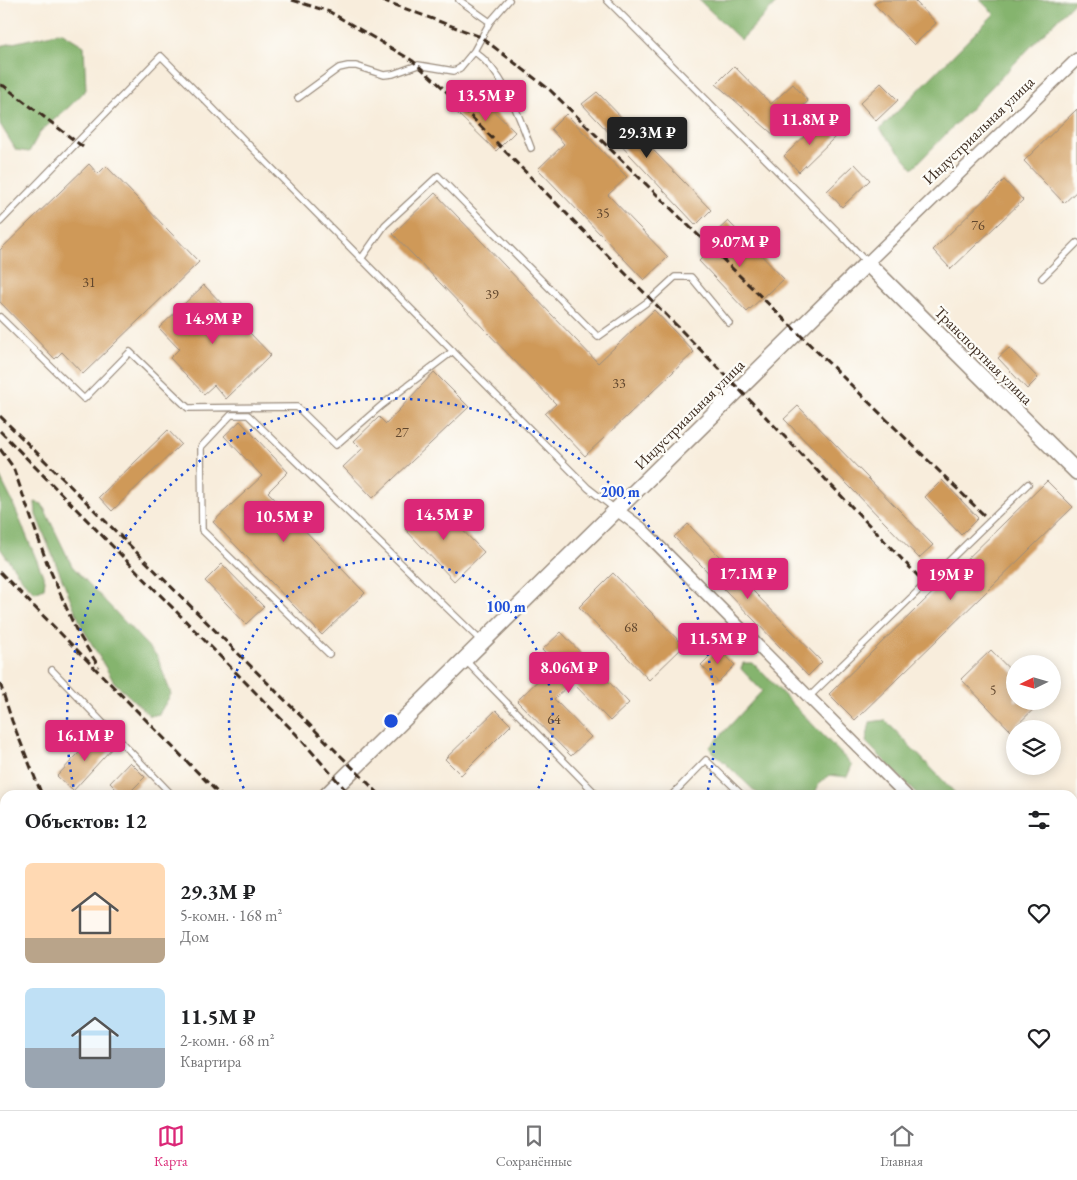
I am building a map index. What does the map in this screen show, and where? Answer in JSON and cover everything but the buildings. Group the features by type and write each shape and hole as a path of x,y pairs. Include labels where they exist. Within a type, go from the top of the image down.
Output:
{"street":[{"name":"Индустриальная улица","path":"333,790 1077,58"},
{"name":"Транспортная улица","path":"867,263 1077,472"},
{"path":"617,510 641,528 901,790"}],"lane":[{"path":"459,0 490,22"},
{"path":"298,98 339,68 348,66 356,66 384,75 418,66 454,71 460,68 474,52 490,22 509,0"},
{"path":"606,0 867,263"},
{"path":"474,52 492,68 506,91 531,148"},
{"path":"0,222 161,56 588,488 617,510"},
{"path":"361,259 385,224 438,176 598,337 650,300 675,277 691,277 729,323"},
{"path":"1042,278 1077,243"},
{"path":"0,317 84,399 130,352 188,408 297,407 336,445 382,405 453,351"},
{"path":"329,654 202,530 201,447 231,415 248,415 482,643"},
{"path":"809,697 1028,484"},
{"path":"465,660 593,790"},
{"path":"52,670 167,790"},
{"path":"677,790 706,760 737,790"}],"green space":[{"path":"699,0 779,0 741,40"},
{"path":"980,0 1076,0 913,168 880,129 994,14"},
{"path":"61,32 84,46 86,90 40,132 29,152 16,150 0,124 0,46"},
{"path":"0,477 45,580 44,588 35,592 24,582 0,548"},
{"path":"35,502 42,504 72,566 157,656 171,694 159,714 150,716 114,682 82,627 36,515"},
{"path":"743,663 753,663 852,765 847,777 829,775 819,784 816,790 754,790 709,748 762,691 741,669"},
{"path":"885,720 952,790 913,790 866,742 870,722"}],"railway":[{"path":"292,0 330,12 413,61 442,87 739,389 919,577"},
{"path":"382,0 481,37 550,90 987,518"},
{"path":"0,85 4,86 83,147"},
{"path":"0,416 375,790"},
{"path":"0,431 296,734 346,790"},
{"path":"0,449 13,467 47,563 76,630 99,667"},
{"path":"0,572 215,790"},
{"path":"0,683 12,721 40,790"}]}
